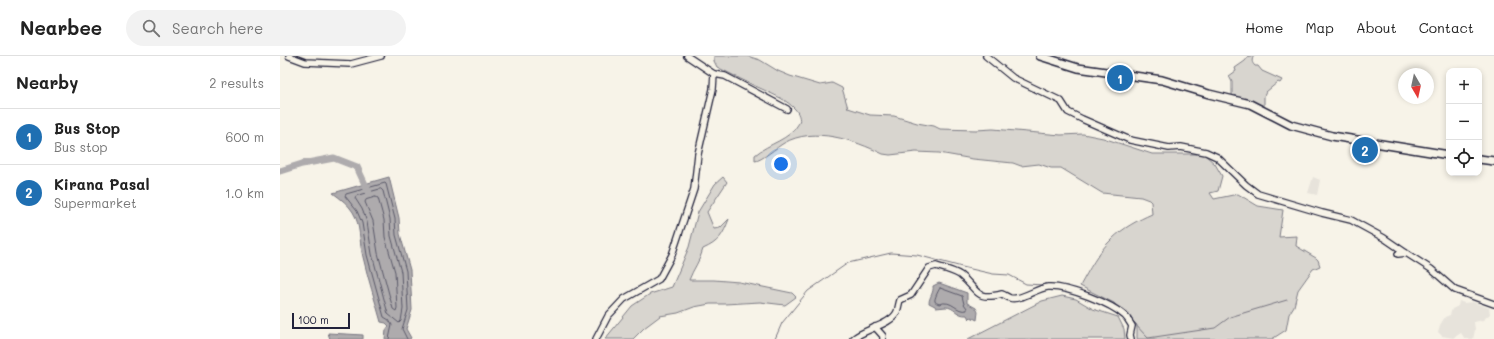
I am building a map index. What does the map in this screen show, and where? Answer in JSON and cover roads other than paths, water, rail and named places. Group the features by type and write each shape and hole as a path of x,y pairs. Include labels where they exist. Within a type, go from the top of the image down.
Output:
{"main road":[{"path":"1040,56 1078,68 1162,80 1208,94 1250,104 1291,125 1332,136 1446,155"},
{"path":"1482,159 1494,161"}],"street":[{"path":"289,56 306,62 351,64 381,56"},
{"path":"687,56 714,74 725,76 787,109"},
{"path":"986,56 1013,78 1061,101 1068,112 1082,119 1130,140 1169,148 1181,148 1206,152 1217,157 1246,185 1258,194 1299,207 1351,220 1384,238 1431,269 1454,290 1494,304"},
{"path":"596,339 608,316 624,299 659,279 672,255 694,189 698,154 713,89 714,74"},
{"path":"1398,254 1406,253"},
{"path":"853,339 859,334 889,320 896,313 900,300 911,295 929,268 936,266 959,274 980,295 988,297 1002,294 1011,299 1047,287 1061,288 1080,293 1114,308 1125,316 1132,326 1130,335 1131,339"},
{"path":"875,327 884,339"}],"water":[{"path":"389,177 399,218 400,234 410,270 412,310 406,329 411,338 410,339 385,339 386,330 389,326 386,323 381,322 365,265 356,217 349,206 333,193"},
{"path":"939,283 967,293 967,303 976,308 978,312 977,320 971,317 969,319 967,315 961,314 949,307 936,308 929,303 933,286"},
{"path":"328,333 363,335 363,339 330,339"}],"waterway":[{"path":"280,171 302,164 334,158 357,167 369,193"},
{"path":"775,339 782,323 808,291 848,263 891,253 917,255 993,274 1009,275 1026,284 1044,285"},
{"path":"1132,321 1148,338 1215,328 1230,317 1287,300"}],"place":[{"name":"Bus Stop","path":"1120,78"},
{"name":"Kirana Pasal","path":"1365,150"}]}
